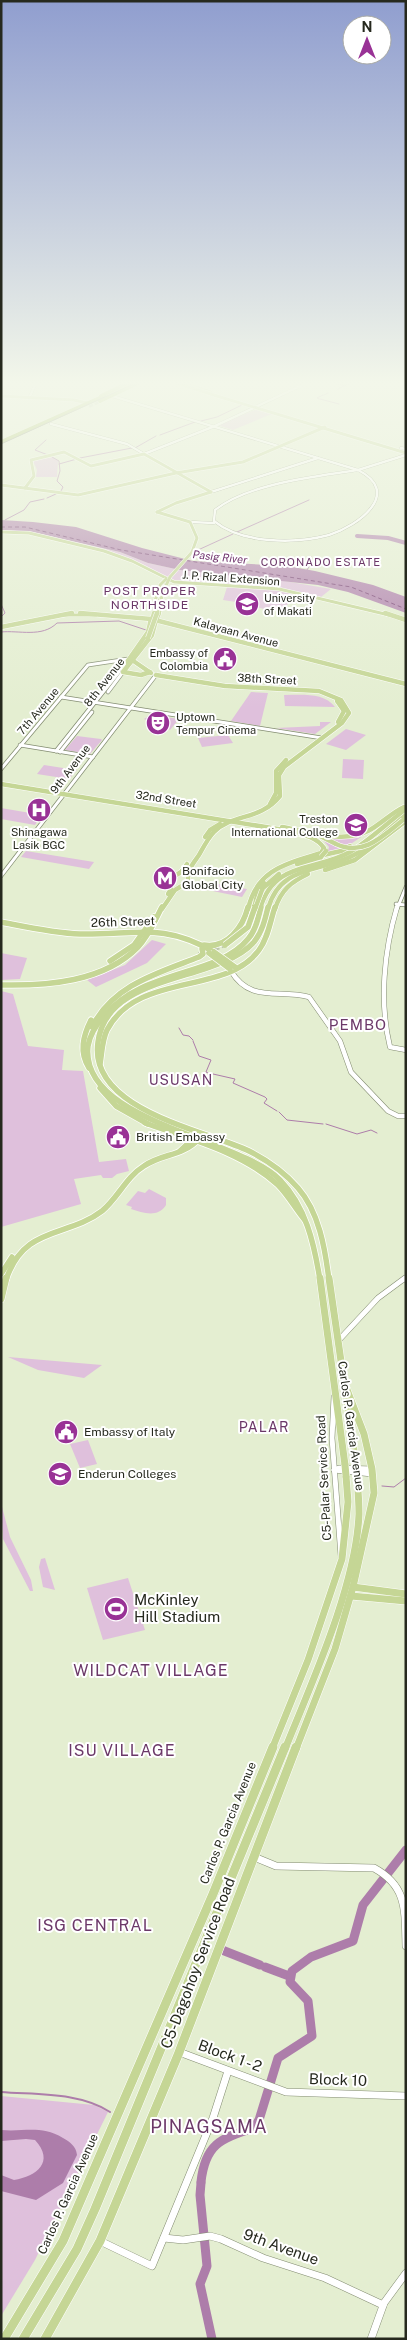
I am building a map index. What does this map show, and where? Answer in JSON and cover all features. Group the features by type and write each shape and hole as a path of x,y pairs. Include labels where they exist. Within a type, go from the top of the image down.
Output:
{"main road":[{"path":"34,490 78,495 99,490"},
{"path":"198,524 190,524 158,512 176,503 211,492"},
{"path":"144,618 150,616 160,585 167,580 197,541 190,524"},
{"name":"J. P. Rizal Extension","path":"1,532 29,533 104,551 132,561 167,580 177,583 288,591 384,613 406,620"},
{"path":"153,622 162,605 167,580"},
{"path":"153,622 167,580"},
{"path":"130,660 152,633 154,618 167,580"},
{"name":"J. P. Rizal Extension","path":"160,582 167,580"},
{"name":"Kalayaan Avenue","path":"1,627 72,615 144,618 153,622"},
{"name":"Kalayaan Avenue","path":"127,617 173,625 406,685"},
{"name":"8th Avenue","path":"121,672 152,635 153,622"},
{"name":"38th Street","path":"130,660 156,675 257,691 307,691 331,698 344,709 342,718 320,737"},
{"name":"38th Street","path":"121,672 141,675 150,672"},
{"path":"252,819 268,810 278,800 281,793 279,775 284,767 320,737"},
{"path":"210,830 268,806 276,793 273,779 276,769 320,737"},
{"name":"32nd Street","path":"1,783 287,831 313,838 324,848 321,853 291,863"},
{"name":"32nd Street","path":"65,794 231,821"},
{"path":"131,806 136,810"},
{"path":"1,983 41,981 91,970 128,950 147,930 174,891 188,882 187,872 208,839 219,828 231,821 252,819 344,836 364,833 394,811 406,807"},
{"path":"226,955 248,936 257,894 263,884 273,875 288,867 349,852 406,807"},
{"path":"287,831 315,834 351,849 367,847 405,818"},
{"path":"100,1068 103,1043 111,1023 118,1015 136,1002 164,990 233,969 253,958 262,946 269,931 281,891 291,882 306,874 350,862 371,849 405,818"},
{"path":"354,856 405,818"},
{"path":"147,930 171,890 170,879 183,871 210,830 214,819"},
{"path":"88,1043 94,1022 112,1000 141,981 199,957 203,953 203,947 213,946 234,936 241,929 253,892 260,882 276,870 291,863 341,851 384,825"},
{"path":"88,1043 105,1014 126,995 152,981 226,955 242,946 254,931 264,896 273,883 289,872 322,859 326,851 326,845 319,838 287,831"},
{"path":"273,914 274,898 279,885 300,872 371,849"},
{"path":"211,952 242,934 252,922 262,890 271,879 281,873 322,859"},
{"path":"178,874 188,876"},
{"name":"Carlos P. Garcia Avenue","path":"23,2339 77,2249 134,2120 292,1731 334,1623 352,1560 359,1515 356,1465 322,1243 310,1206 301,1192 275,1167 251,1152 196,1140 133,1103 117,1091 100,1068 96,1044 103,1025 118,1007 150,986 220,964 243,951 261,932 271,897 279,885"},
{"path":"170,886 181,888"},
{"path":"246,928 248,911"},
{"name":"26th Street","path":"1,923 61,935 98,936 147,930 179,938 203,947 233,969"},
{"path":"91,1070 83,1059 85,1036 94,1016 115,993 134,981 167,967"},
{"name":"Carlos P. Garcia Avenue","path":"4,2339 38,2286 71,2223 213,1894 308,1660 342,1559 348,1502 345,1465 310,1226 293,1194 270,1172 245,1158 196,1140 125,1106 96,1079 91,1070 88,1043"},
{"path":"96,1079 105,1095 113,1104 145,1123 184,1141 196,1140 203,1147 227,1155 257,1170 276,1183 310,1226"},
{"path":"1,1298 7,1271 20,1253 40,1238 89,1216 102,1206 141,1164 175,1154 196,1140"},
{"path":"1,1274 17,1252 32,1239 68,1225"},
{"path":"344,1382 364,1434 372,1472 373,1507 353,1587 406,1594"},
{"name":"C5-Dagohoy Service Road","path":"45,2339 100,2241 180,2052 253,1857 331,1660 353,1587"},
{"path":"351,1596 406,1601"}],"street":[{"path":"211,492 217,490"},
{"path":"214,522 213,514 218,506 234,497 256,490"},
{"path":"198,524 214,522 226,531 250,536 300,538 324,536 339,531 368,513 379,496 378,490"},
{"name":"7th Avenue","path":"1,769 88,665 130,660"},
{"name":"8th Avenue","path":"58,752 121,672"},
{"name":"9th Avenue","path":"1,876 156,675"},
{"path":"61,697 320,737"},
{"path":"20,745 92,757"},
{"path":"406,887 396,904 390,929 385,985 386,1034 390,1047 406,1050"},
{"path":"396,904 406,905"},
{"path":"233,969 239,985 248,989 309,997 340,1041 351,1072 388,1111 398,1116 406,1116"},
{"path":"337,1342 364,1316 382,1293 406,1278"},
{"name":"C5-Palar Service Road","path":"334,1395 332,1411 334,1470 339,1548 342,1559"},
{"path":"334,1470 372,1472"},
{"path":"253,1857 276,1866 374,1868 382,1872 390,1877 402,1890 406,1946"},
{"name":"Block 1 - 2","path":"180,2052 267,2084"},
{"path":"100,2241 152,2266 213,2118 228,2071"},
{"name":"Block 10","path":"267,2084 286,2092 406,2096"},
{"name":"9th Avenue","path":"164,2238 183,2240 205,2236 221,2239 264,2258 325,2278 383,2305"},
{"path":"371,2339 383,2305 394,2285 406,2273"}],"shaded area":[{"path":"1,520 76,527 142,548 193,561 287,566 315,571 373,585 406,597 406,613 348,592 318,585 180,570 148,563 120,552 32,532 1,530"},
{"path":"1,530 32,532 120,552 148,563 180,570 267,578 331,589 321,597 280,588 173,580 136,561 109,551 29,532"},
{"path":"227,587 275,590 299,595 281,610 274,609 272,612 249,604 223,600"},
{"path":"251,692 268,693 260,726 231,721"},
{"path":"284,695 319,697 330,702 335,707 285,706"},
{"path":"151,715 179,719 170,730 144,719"},
{"path":"320,722 331,722 315,734 276,728 320,726"},
{"path":"346,729 366,735 346,750 326,744"},
{"path":"228,735 233,743 202,747 198,738"},
{"path":"77,736 102,740 90,754 65,750"},
{"path":"343,759 364,760 363,779 342,778"},
{"path":"44,765 77,770 69,779 37,774"},
{"path":"1,808 42,815 35,825 1,819"},
{"path":"393,814 396,814 340,851 313,856 328,851 329,847 323,840 309,834 361,835"},
{"path":"26,851 94,862 89,869 21,857"},
{"path":"202,881 247,889 242,897 198,888"},
{"path":"152,940 166,944 147,963 96,987 87,980 125,965"},
{"path":"1,953 27,958 20,979 1,980"},
{"path":"1,991 13,994 28,1046 64,1050 62,1070 83,1071 99,1162 126,1159 129,1171 117,1174 112,1178 103,1178 101,1175 74,1179 81,1204 1,1227"},
{"path":"149,1189 166,1198 166,1205 159,1212 145,1213 131,1209 132,1207 126,1205 138,1191 145,1193"},
{"path":"8,1357 102,1365 84,1378 38,1370"},
{"path":"88,1440 97,1464 80,1468 70,1444"},
{"path":"1,1503 10,1537 31,1580 33,1591 30,1591 3,1539"},
{"path":"45,1558 55,1590 43,1587 39,1567 41,1559"},
{"name":"McKinley Hill Stadium","path":"128,1578 145,1630 103,1640 87,1588"},
{"path":"1,2096 94,2105 108,2112 35,2260 1,2316"},
{"path":"1,2130 40,2130 55,2134 70,2143 77,2155 63,2183 36,2200 1,2191 1,2175 14,2180 30,2175 41,2167 43,2155 41,2148 35,2140 1,2141"}],"waterway":[{"path":"47,498 56,494"},
{"path":"5,520 24,510 30,502 44,499"},
{"path":"237,532 309,500"},
{"name":"Pasig River","path":"198,550 233,534"},
{"path":"357,536 388,538 406,543"},
{"path":"307,570 312,562 309,559 311,557"},
{"path":"1,604 5,613 1,617"},
{"path":"1,632 37,632 51,628 57,623 119,621 146,630"},
{"path":"179,1028 183,1035 189,1036 193,1040"},
{"path":"193,1041 199,1056 211,1060 206,1072 210,1074"},
{"path":"213,1074 235,1079 233,1083 265,1097 267,1099 264,1103 277,1111"},
{"path":"279,1112 287,1120 323,1124"},
{"path":"326,1124 357,1134 371,1130 377,1133"},
{"path":"382,1486 394,1487 406,1478"},
{"path":"201,2182 206,2159 216,2145 232,2135 254,2128 259,2120 278,2058 312,2036 308,2001 290,1982 292,1971 311,1957 353,1941 363,1905 406,1850"},
{"path":"222,1950 260,1965"},
{"path":"265,1967 289,1976"},
{"path":"1,2092 43,2094 71,2098 85,2101 110,2112"},
{"path":"201,2183 200,2195 207,2266 200,2284 212,2339"}],"ferry route":[{"path":"1,527 25,527 121,550 351,587 406,609"}],"tunnel":[{"path":"199,955 225,944"}],"place":[{"name":"University of Makati","path":"247,604"},
{"name":"Embassy of Colombia","path":"225,659"},
{"name":"Uptown Tempur Cinema","path":"158,723"},
{"name":"Shinagawa Lasik BGC","path":"39,810"},
{"name":"Treston International College","path":"356,825"},
{"name":"Bonifacio Global City","path":"165,878"},
{"name":"British Embassy","path":"118,1137"},
{"name":"Embassy of Italy","path":"66,1432"},
{"name":"Enderun Colleges","path":"60,1474"},
{"name":"McKinley Hill Stadium","path":"116,1609"}],"district":[{"name":"CORONADO ESTATE","path":"321,562"},
{"name":"POST PROPER NORTHSIDE","path":"150,598"},
{"name":"PEMBO","path":"358,1025"},
{"name":"USUSAN","path":"181,1080"},
{"name":"PALAR","path":"264,1427"},
{"name":"WILDCAT VILLAGE","path":"151,1670"},
{"name":"ISU VILLAGE","path":"122,1750"},
{"name":"ISG CENTRAL","path":"95,1925"},
{"name":"PINAGSAMA","path":"209,2127"}]}
